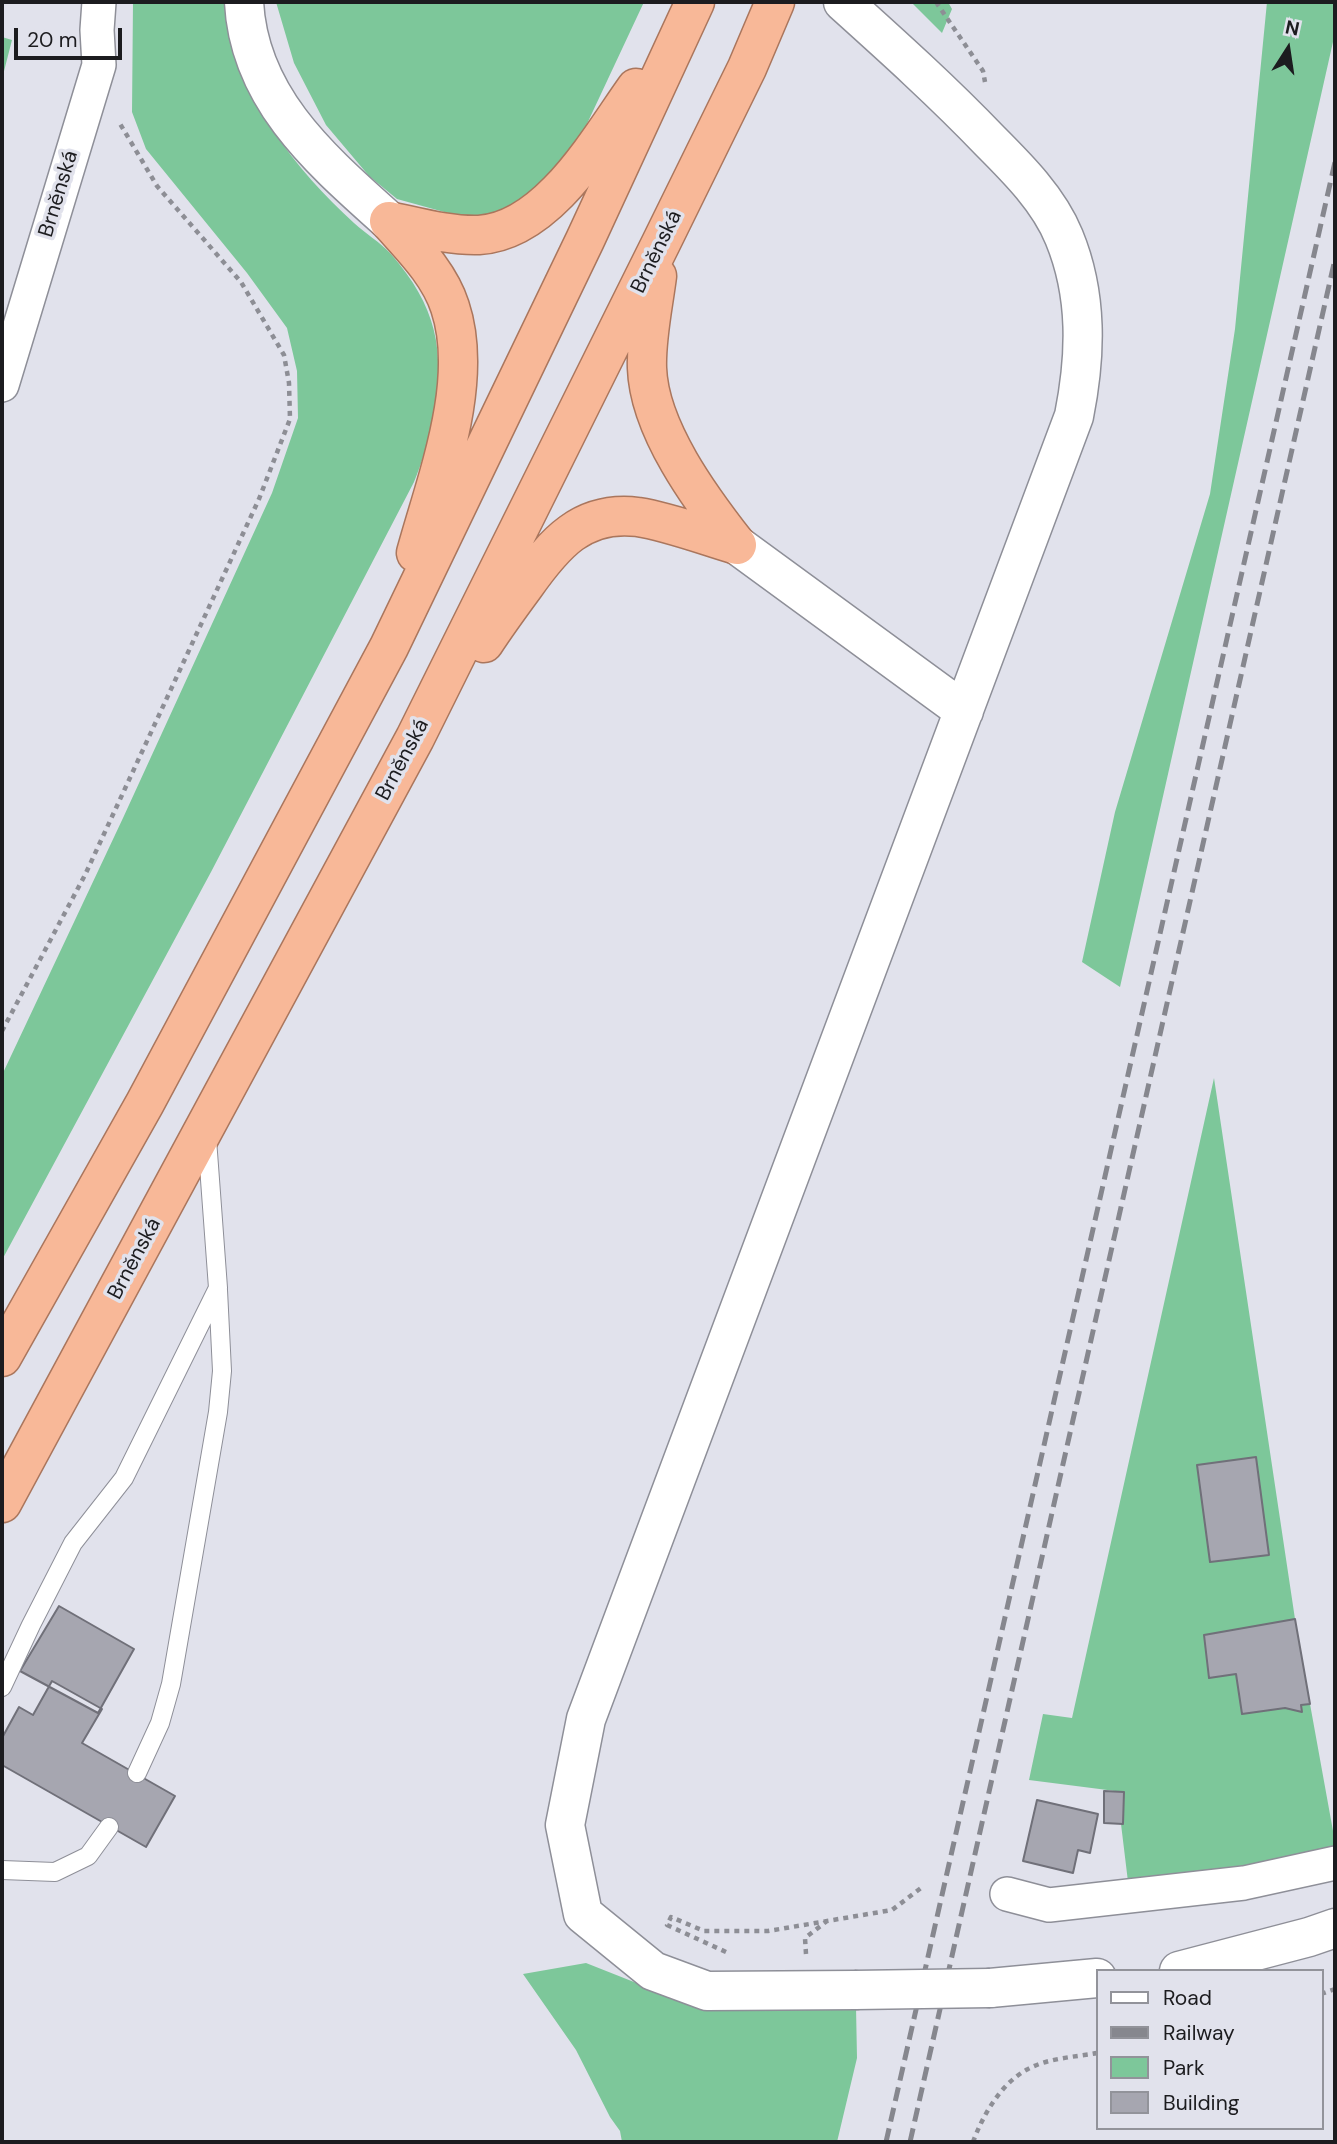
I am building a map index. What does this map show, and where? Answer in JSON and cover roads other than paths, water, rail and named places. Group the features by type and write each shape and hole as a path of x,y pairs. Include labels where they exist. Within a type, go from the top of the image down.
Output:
{"highway":[{"name":"Brněnská","path":"2,1503 415,738 747,68 775,2"},
{"path":"388,221 447,233 480,235 505,229 542,207 581,164 693,7"},
{"path":"2,1357 145,1102 389,648 585,240 693,7"},
{"path":"388,221 425,262 442,289 450,306 455,328 458,363 449,431 389,648"},
{"path":"661,243 648,350 649,390 657,414 682,466 701,499 737,545"},
{"path":"415,738 547,554 575,530 590,522 623,516 640,517 737,545"}],"street":[{"name":"Brněnská","path":"2,384 99,65 99,2"},
{"path":"243,2 249,46 260,74 276,100 321,160 388,221"},
{"path":"843,2 942,91 1012,164 1056,220 1072,257 1078,280 1083,326 1083,360 1074,416 586,1719 565,1825 583,1914 653,1971 707,1991 989,1988 1096,1978"},
{"path":"737,545 964,711"},
{"path":"1007,1894 1049,1905 1244,1882 1335,1863"},
{"path":"1187,1969 1335,1928"}],"lane":[{"path":"136,1773 160,1723 171,1684 218,1412 222,1371 206,1128"},
{"path":"2,1688 31,1625 74,1544 124,1478 218,1288"},
{"path":"2,1870 55,1872 88,1856 109,1827"}],"railway":[{"path":"886,2142 1335,162"},
{"path":"910,2142 1335,259"}]}
